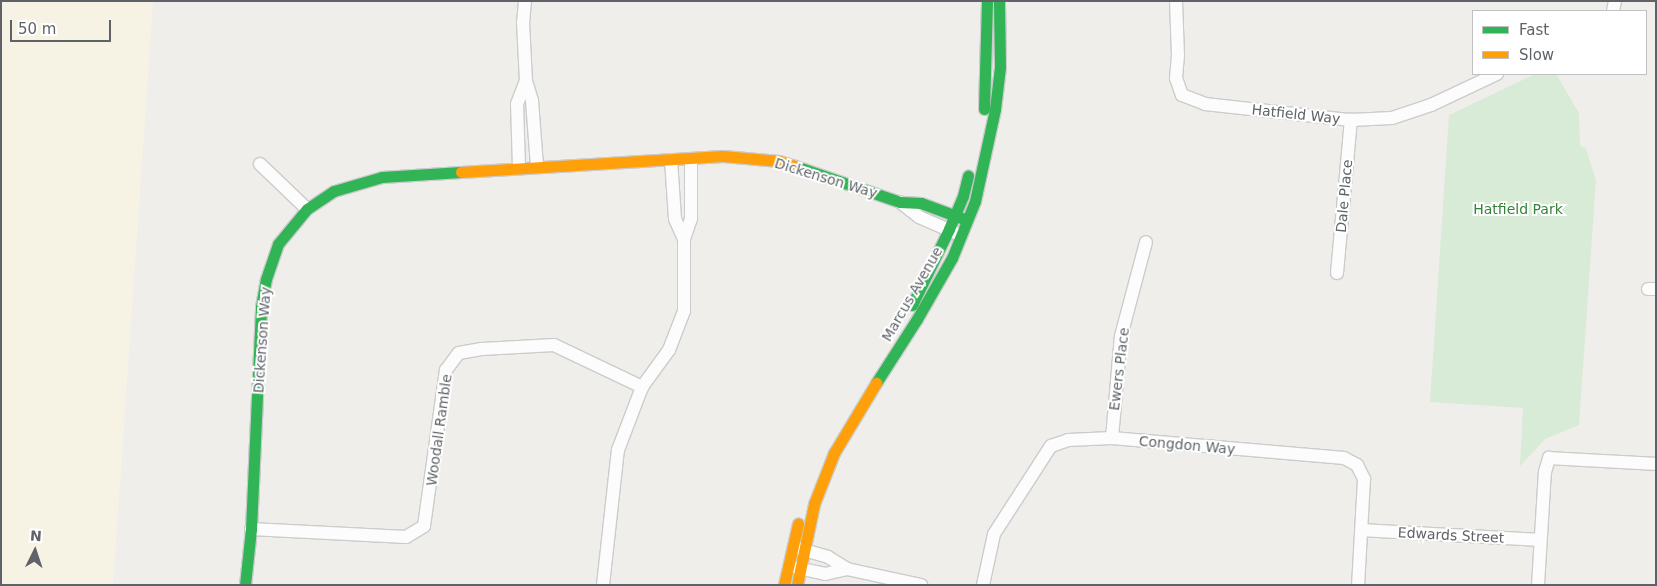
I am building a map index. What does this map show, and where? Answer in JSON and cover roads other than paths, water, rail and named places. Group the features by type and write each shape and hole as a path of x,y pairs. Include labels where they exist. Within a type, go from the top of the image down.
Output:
{"street":[{"path":"525,1 523,22 526,81 532,102 537,166"},
{"name":"Marcus Avenue","path":"784,585 793,567 814,504 834,454 857,412 917,319 952,258 955,215 964,196 984,107 987,1"},
{"name":"Marcus Avenue","path":"852,400 908,314 955,232 967,220 975,201 995,109 1000,67 999,1"},
{"name":"Hatfield Way","path":"1176,1 1178,55 1176,78 1182,95 1205,104 1351,120 1392,118 1431,105 1494,75"},
{"path":"519,167 517,104 526,81"},
{"name":"Dale Place","path":"1337,273 1351,120"},
{"name":"Dickenson Way","path":"245,585 251,528 261,307 266,279 278,244 307,208 334,191 382,177 519,167 723,156 779,162 900,202 921,203 967,220"},
{"path":"603,585 618,450 642,387 669,350 684,311 684,239 691,219 691,159"},
{"path":"670,160 675,219 684,239"},
{"path":"260,164 307,208"},
{"name":"Dickenson Way","path":"900,202 919,217 955,232"},
{"name":"Ewers Place","path":"1112,438 1121,336 1146,242"},
{"name":"Woodall Ramble","path":"251,528 406,537 424,526 446,370 458,353 482,349 554,345 642,387"},
{"name":"Marcus Avenue","path":"798,549 804,500 817,466 842,416"},
{"name":"Congdon Way","path":"983,585 994,534 1051,446 1068,440 1112,438 1344,458 1357,465 1364,479 1358,585"},
{"path":"1538,585 1545,472 1549,458 1656,464"},
{"name":"Edwards Street","path":"1362,530 1540,540"},
{"path":"798,549 828,557 847,569 921,585"},
{"path":"793,567 825,574 847,569"},
{"name":"Marcus Avenue","path":"793,567 797,585"}],"park label":[{"name":"Hatfield Park","path":"1518,209"}]}
